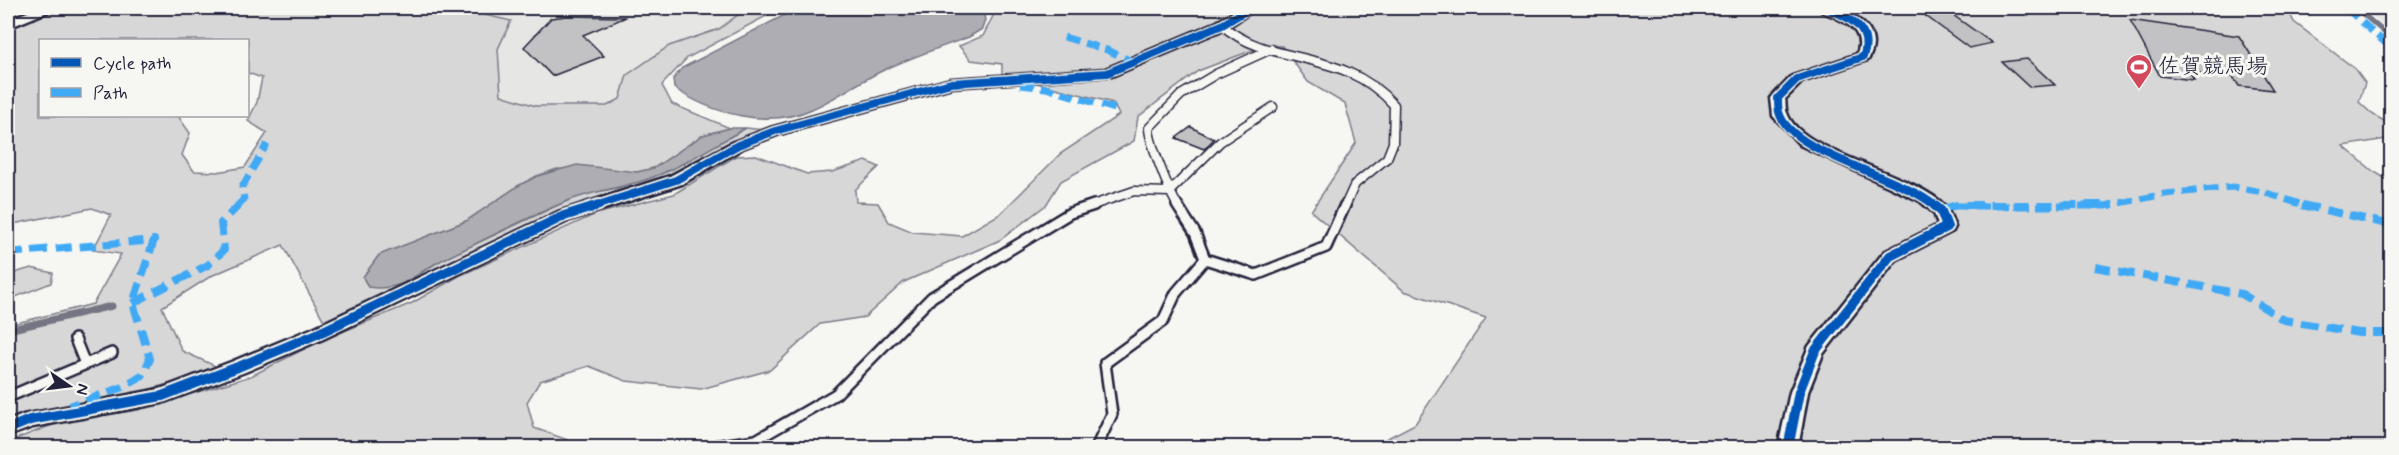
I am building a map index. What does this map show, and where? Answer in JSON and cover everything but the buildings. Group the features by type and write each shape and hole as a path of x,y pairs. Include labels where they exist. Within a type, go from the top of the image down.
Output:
{"street":[{"path":"8,24 50,8"},
{"path":"8,429 30,420 162,396 228,372 317,334 564,216 676,180 738,145 775,131 951,83 1107,73 1222,25 1250,8"},
{"path":"1788,447 1799,392 1815,351 1890,256 1947,227 1947,216 1925,195 1833,158 1794,132 1779,113 1778,98 1785,88 1797,79 1863,57 1867,49 1867,39 1861,26 1826,8"}],"lane":[{"path":"1205,259 1256,275 1326,247 1355,184 1387,158 1393,142 1394,105 1373,82 1325,63 1248,43 1230,34 1222,25"},
{"path":"1205,259 1195,233 1168,192 1161,163 1149,136 1149,128 1181,95 1216,74 1271,50"},
{"path":"700,447 756,440 836,394 932,297 1070,213 1134,192 1168,192 1220,141 1273,107"},
{"path":"1096,447 1112,414 1105,363 1163,321 1176,293 1205,259"},
{"path":"75,339 85,364"},
{"path":"8,397 112,353"}],"shaded area":[{"path":"56,8 455,8 511,21 498,49 501,95 536,106 607,106 620,99 627,75 669,46 719,29 747,8 781,8 687,58 662,85 672,104 730,128 703,135 654,168 637,172 557,169 537,176 466,221 379,255 363,277 368,287 415,277 441,260 569,200 590,193 618,188 669,171 746,128 765,130 670,180 566,214 335,321 323,319 283,245 211,276 162,307 182,351 222,369 143,391 26,414 8,422 8,325 93,304 121,254 93,250 111,215 92,208 8,225 8,26 40,16"},
{"path":"455,8 746,8 719,29 669,46 627,74 620,99 607,106 536,106 501,95 498,49 511,21"},
{"path":"798,8 982,8 985,20 982,29 969,37 895,65 821,105 795,115 777,118 741,116 705,105 674,88 673,79 682,68"},
{"path":"991,8 2304,8 2289,12 2294,22 2354,68 2365,83 2359,102 2372,114 2391,125 2391,140 2343,146 2373,171 2391,182 2391,447 1370,447 1415,424 1486,318 1404,291 1311,211 1356,143 1345,104 1308,82 1282,46 1266,45 1198,71 1138,117 1134,141 1061,181 1046,205 1000,240 904,282 865,317 820,324 770,370 701,389 626,381 589,366 540,381 527,402 534,428 568,440 572,447 8,448 8,442 60,422 138,410 251,376 318,342 412,303 459,276 596,214 674,194 736,156 756,155 807,174 832,172 866,161 879,167 855,190 856,202 878,203 889,222 913,232 962,236 1000,214 1060,154 1119,115 1113,103 1002,74 1002,64 971,60 959,46 983,36 995,12"},
{"path":"2363,8 2391,8 2391,33"},
{"path":"730,128 746,128 658,175 636,183 579,197 538,214 435,264 400,284 391,287 368,287 363,277 379,255 466,221 537,176 577,165 637,172 654,168 703,135"},
{"path":"31,268 53,273 51,283 8,300 8,275"}],"waterway":[{"path":"2356,8 2392,39"},
{"path":"8,330 112,306"}],"marked path":[{"path":"2346,8 2392,49"},
{"path":"1064,37 1107,50 1134,62"},
{"path":"1020,85 1046,88 1115,109"},
{"path":"133,303 208,265 224,250 221,223 244,199 242,187 267,144"},
{"path":"1942,209 1957,205 2105,206 2165,194 2233,187 2263,192 2315,209 2392,225"},
{"path":"8,253 154,240 133,303 150,359 142,376 126,386 70,406"},
{"path":"2095,267 2242,294 2284,320 2359,333 2392,333"}],"cycle path":[{"path":"8,429 30,420 162,396 238,367 317,334 564,216 676,180 738,145 775,131 951,83 1107,73 1222,25 1250,8"},
{"path":"1788,448 1799,392 1815,351 1890,256 1947,227 1941,211 1926,198 1905,186 1805,142 1781,116 1778,98 1797,79 1863,57 1867,47 1866,39 1858,25 1826,8"}],"place":[{"name":"佐賀競馬場","path":"2139,90"}]}
